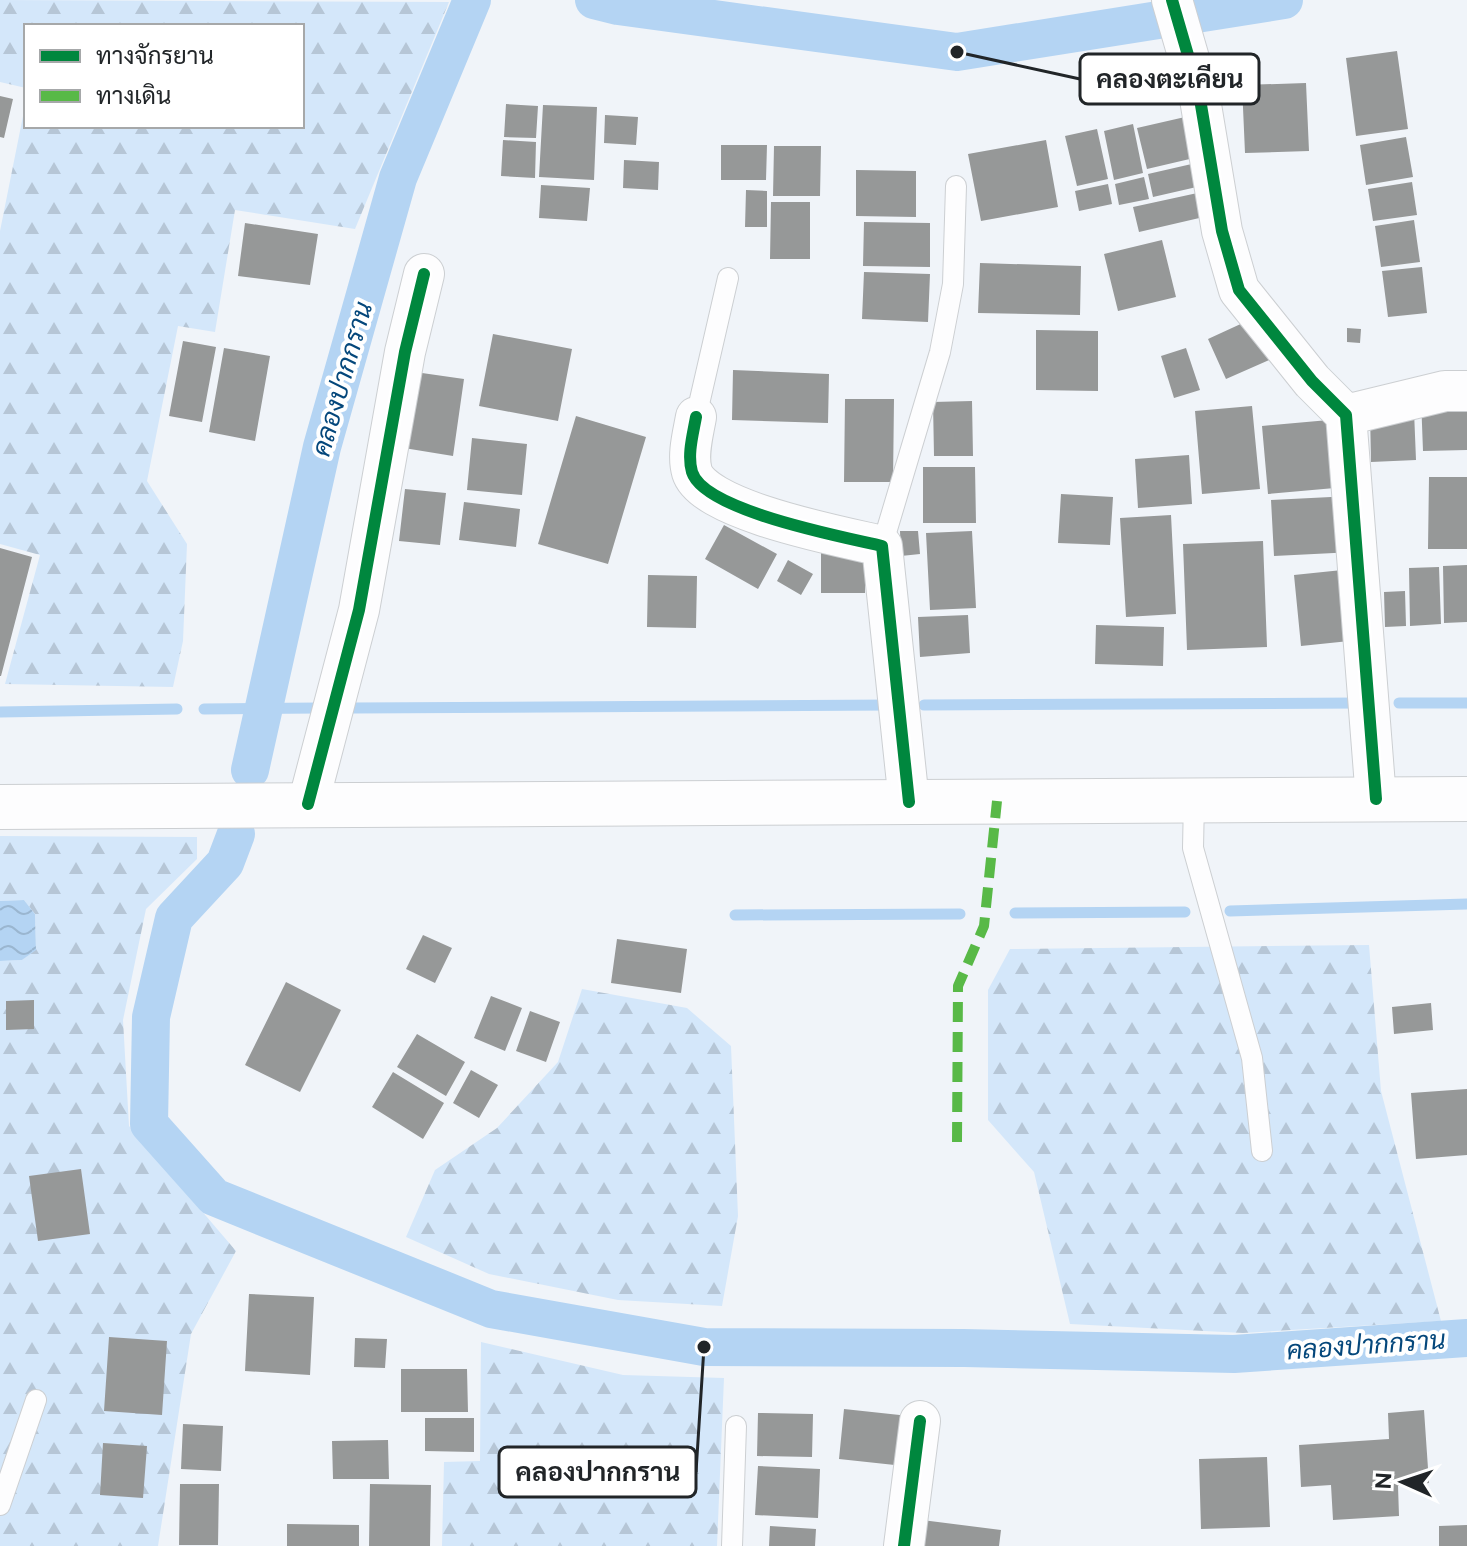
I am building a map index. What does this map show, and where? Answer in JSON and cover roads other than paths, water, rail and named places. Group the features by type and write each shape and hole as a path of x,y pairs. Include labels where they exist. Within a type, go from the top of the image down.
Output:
{"main road":[{"path":"0,807 1467,799"}],"street":[{"path":"1172,0 1199,93 1222,231 1239,290 1312,381 1346,415 1376,799"},
{"path":"308,804 359,610 405,352 424,274"},
{"path":"1346,415 1445,391 1467,391"},
{"path":"696,417 690,459 692,475 707,491 746,510 807,529 882,546 909,802"},
{"path":"904,1546 920,1421"}],"lane":[{"path":"882,546 943,339 953,284 956,186"},
{"path":"696,417 728,278"},
{"path":"1194,800 1193,848 1252,1058 1262,1151"},
{"path":"0,1505 36,1400"},
{"path":"732,1546 736,1426"}],"water":[{"path":"24,900 35,914 36,950 22,960 0,961 0,901"}],"waterway":[{"name":"คลองปากกราน","path":"250,770 322,447 398,178 472,0"},
{"path":"594,0 618,6 957,52 1284,0"},
{"path":"924,705 1360,703"},
{"path":"1399,703 1467,703"},
{"path":"353,708 892,705"},
{"name":"คลองปากกราน","path":"204,709 320,708"},
{"path":"0,712 177,709"},
{"name":"คลองปากกราน","path":"236,834 225,863 174,918 151,1017 149,1124 214,1197 491,1309 704,1347 964,1348 1234,1354 1467,1338"},
{"path":"1230,911 1467,904"},
{"path":"1015,913 1185,912"},
{"path":"735,915 960,914"}],"place":[{"name":"คลองตะเคียน","path":"957,52"},
{"name":"คลองปากกราน","path":"704,1347"}]}
